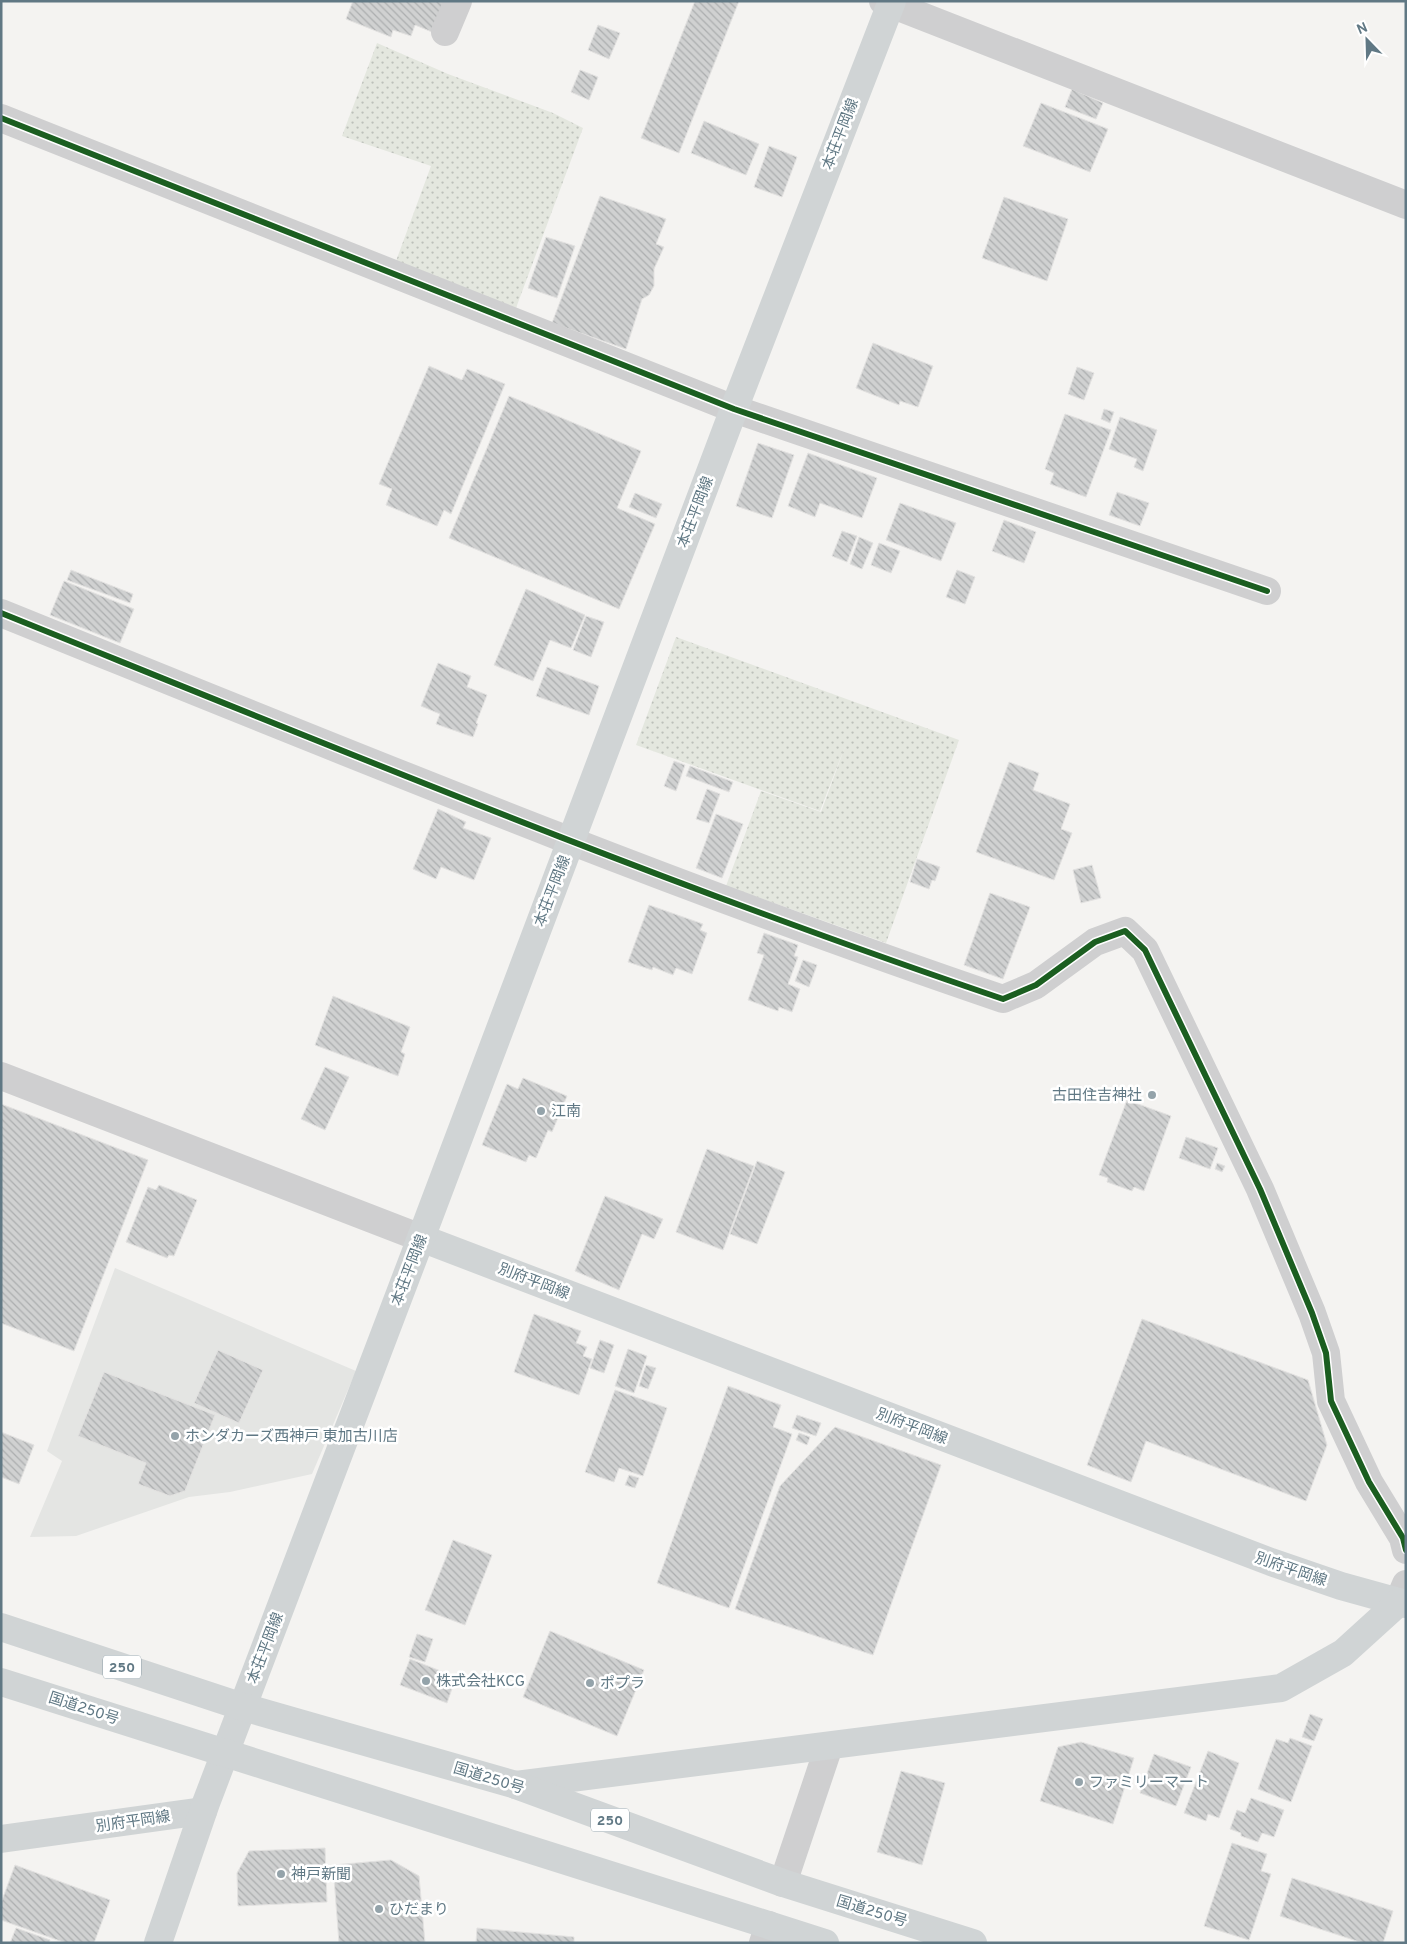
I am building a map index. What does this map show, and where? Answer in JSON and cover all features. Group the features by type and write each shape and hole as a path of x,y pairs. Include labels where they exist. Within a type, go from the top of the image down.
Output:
{"main road":[{"name":"本荘平岡線","path":"225,1754 889,2"},
{"name":"別府平岡線","path":"421,1238 1271,1562 1403,1597"},
{"path":"516,1785 1281,1688 1342,1653 1403,1597"},
{"name":"国道250号","path":"1,1627 243,1707 516,1785 783,1883 973,1943"},
{"name":"国道250号","path":"1,1682 225,1754 471,1829 766,1934 825,1943"},
{"path":"158,1943 203,1811 225,1754"},
{"name":"別府平岡線","path":"1,1839 203,1811"}],"street":[{"path":"445,32 458,1"},
{"path":"889,2 1406,205"},
{"path":"1,118 734,410 1268,591"},
{"path":"1,614 571,842 913,969 1003,999 1036,985 1095,942 1126,931 1145,950 1260,1189 1312,1313 1326,1353 1330,1401 1368,1482 1403,1538 1406,1550"},
{"path":"1,1076 421,1238"},
{"path":"783,1883 829,1746"}],"shaded area":[{"path":"377,43 448,74 553,113 583,128 516,308 396,261 431,166 342,136"},
{"path":"676,637 959,740 886,943 726,886 761,791 821,812 846,744 820,811 636,745"},
{"path":"115,1268 356,1371 312,1474 230,1492 189,1497 76,1536 30,1537 62,1461 47,1451"}],"building":[{"path":"353,1 445,1 432,32 415,25 411,36 393,30 391,37 346,19"},
{"path":"695,1 739,1 679,153 641,138"},
{"path":"598,25 620,33 609,59 588,50"},
{"path":"580,70 598,77 589,100 571,92"},
{"path":"1072,89 1103,103 1096,119 1065,107"},
{"path":"1041,103 1108,129 1090,172 1023,146"},
{"path":"704,121 759,144 746,175 691,153"},
{"path":"769,146 797,157 782,197 754,187"},
{"path":"600,196 666,219 656,244 664,247 654,269 654,286 649,295 642,299 626,349 552,323"},
{"path":"1004,197 1068,219 1047,281 982,258"},
{"path":"546,237 575,246 557,298 528,288"},
{"path":"873,343 933,366 918,407 900,401 899,405 856,388"},
{"path":"429,366 462,380 467,369 505,384 451,514 444,510 437,526 386,505 392,489 379,484"},
{"path":"1077,367 1094,373 1084,400 1068,394"},
{"path":"509,396 641,451 617,508 655,524 619,609 449,538"},
{"path":"1104,409 1114,412 1110,423 1101,419"},
{"path":"1065,414 1111,430 1086,497 1050,484 1054,473 1045,469"},
{"path":"1120,417 1157,430 1143,471 1134,467 1137,459 1109,449"},
{"path":"758,443 794,455 772,518 736,506"},
{"path":"808,453 877,478 862,518 820,503 815,517 788,506"},
{"path":"1117,492 1149,503 1140,526 1109,515"},
{"path":"635,493 662,504 656,518 629,507"},
{"path":"900,503 956,523 941,561 886,540"},
{"path":"1004,520 1036,532 1024,563 992,551"},
{"path":"842,531 857,536 847,562 832,556"},
{"path":"859,537 873,543 862,569 850,564"},
{"path":"879,543 900,551 891,573 871,565"},
{"path":"71,570 133,594 130,603 67,580"},
{"path":"957,570 975,577 965,604 946,597"},
{"path":"64,581 134,609 120,643 50,615"},
{"path":"526,589 585,615 571,648 550,640 533,681 494,665"},
{"path":"586,616 604,622 591,657 573,650"},
{"path":"438,663 471,676 467,687 487,695 476,723 478,724 473,737 436,724 440,714 421,706"},
{"path":"547,667 599,686 589,715 536,696"},
{"path":"674,761 685,765 676,791 664,786"},
{"path":"1009,762 1039,773 1033,790 1070,804 1061,829 1072,833 1054,880 976,852"},
{"path":"690,766 733,782 729,792 686,776"},
{"path":"707,789 720,794 709,823 696,819"},
{"path":"438,809 466,822 463,828 491,838 474,880 441,867 436,879 413,869"},
{"path":"716,814 743,824 722,878 696,868"},
{"path":"917,859 940,867 935,881 932,880 929,889 910,882"},
{"path":"1092,865 1101,898 1081,903 1073,870"},
{"path":"990,893 1030,907 1003,979 964,965"},
{"path":"649,905 703,924 700,930 707,933 692,974 676,968 673,975 653,967 652,970 628,962"},
{"path":"764,933 798,945 794,956 798,957 788,984 800,989 792,1012 779,1007 778,1011 748,1000 764,955 757,953"},
{"path":"803,960 817,965 809,987 795,981"},
{"path":"333,996 410,1027 401,1052 405,1054 398,1076 315,1045"},
{"path":"325,1067 349,1077 325,1130 301,1119"},
{"path":"523,1078 567,1096 552,1132 548,1130 536,1158 529,1155 526,1162 482,1145 507,1084 518,1089"},
{"name":"古田住吉神社","path":"1127,1100 1171,1116 1144,1191 1134,1187 1132,1191 1107,1182 1108,1178 1099,1175"},
{"path":"1,1104 148,1160 74,1351 1,1323"},
{"path":"1186,1137 1218,1148 1210,1169 1179,1158"},
{"path":"707,1149 754,1166 723,1250 676,1232"},
{"path":"757,1161 785,1172 757,1244 730,1234"},
{"path":"1217,1163 1225,1166 1222,1172 1215,1169"},
{"path":"159,1185 197,1200 174,1256 169,1255 167,1258 126,1242 148,1187 156,1190"},
{"path":"605,1196 663,1219 654,1239 642,1234 619,1290 575,1271"},
{"path":"534,1314 581,1331 576,1343 587,1347 583,1356 592,1359 579,1395 514,1372"},
{"path":"1142,1319 1308,1380 1327,1445 1306,1501 1146,1441 1131,1482 1087,1465"},
{"path":"600,1340 614,1345 604,1373 590,1368"},
{"path":"628,1349 647,1356 634,1393 615,1386"},
{"path":"218,1350 263,1370 239,1423 194,1403"},
{"path":"646,1365 656,1368 648,1389 639,1386"},
{"path":"104,1372 215,1415 185,1491 170,1496 138,1484 146,1463 78,1436"},
{"path":"728,1386 781,1405 773,1427 792,1434 729,1608 657,1583"},
{"path":"615,1390 667,1408 643,1476 619,1468 614,1482 585,1472"},
{"path":"797,1415 821,1423 816,1436 792,1428"},
{"path":"835,1427 941,1465 873,1655 735,1609 780,1486"},
{"path":"1,1432 34,1445 19,1484 1,1477"},
{"path":"799,1433 810,1437 807,1445 796,1440"},
{"path":"629,1475 639,1478 635,1488 625,1485"},
{"path":"453,1540 492,1555 465,1625 425,1610"},
{"path":"550,1631 644,1670 617,1736 523,1697"},
{"path":"417,1634 433,1639 425,1662 409,1657"},
{"path":"410,1659 456,1677 447,1703 400,1685"},
{"path":"1310,1714 1323,1719 1314,1741 1302,1737"},
{"path":"1290,1738 1312,1746 1291,1802 1258,1789 1276,1739 1288,1743"},
{"path":"1081,1742 1134,1758 1113,1824 1040,1801 1058,1747"},
{"path":"1208,1751 1239,1763 1219,1818 1208,1814 1206,1821 1184,1813"},
{"path":"1154,1754 1191,1767 1176,1806 1140,1793"},
{"path":"901,1771 945,1783 922,1865 877,1852"},
{"path":"1251,1798 1284,1810 1274,1837 1262,1833 1258,1842 1241,1836 1241,1833 1230,1829 1237,1810 1245,1813"},
{"path":"1232,1843 1267,1854 1261,1871 1271,1874 1249,1940 1204,1926"},
{"path":"325,1848 327,1902 238,1906 237,1873 249,1851"},
{"name":"ひだまり","path":"391,1860 419,1876 425,1943 339,1943 333,1865"},
{"path":"15,1865 110,1900 94,1943 66,1943 1,1920 1,1903"},
{"path":"1292,1878 1393,1911 1383,1943 1363,1943 1280,1916"},
{"path":"16,1928 50,1940 49,1943 10,1943"},
{"path":"477,1928 574,1937 574,1943 476,1943"}],"cycle path":[{"path":"1,118 734,409 1267,591"},
{"path":"1,613 375,764 625,862 876,955 1003,999 1036,985 1095,942 1125,931 1145,950 1260,1189 1312,1313 1326,1353 1331,1401 1369,1482 1403,1538 1406,1550"}],"place":[{"name":"古田住吉神社","path":"1152,1095"},
{"name":"江南","path":"541,1111"},
{"name":"ホンダカーズ西神戸 東加古川店","path":"175,1436"},
{"name":"株式会社KCG","path":"426,1681"},
{"name":"ポプラ","path":"590,1683"},
{"name":"ファミリーマート","path":"1079,1782"},
{"name":"神戸新聞","path":"281,1874"},
{"name":"ひだまり","path":"379,1909"}]}
